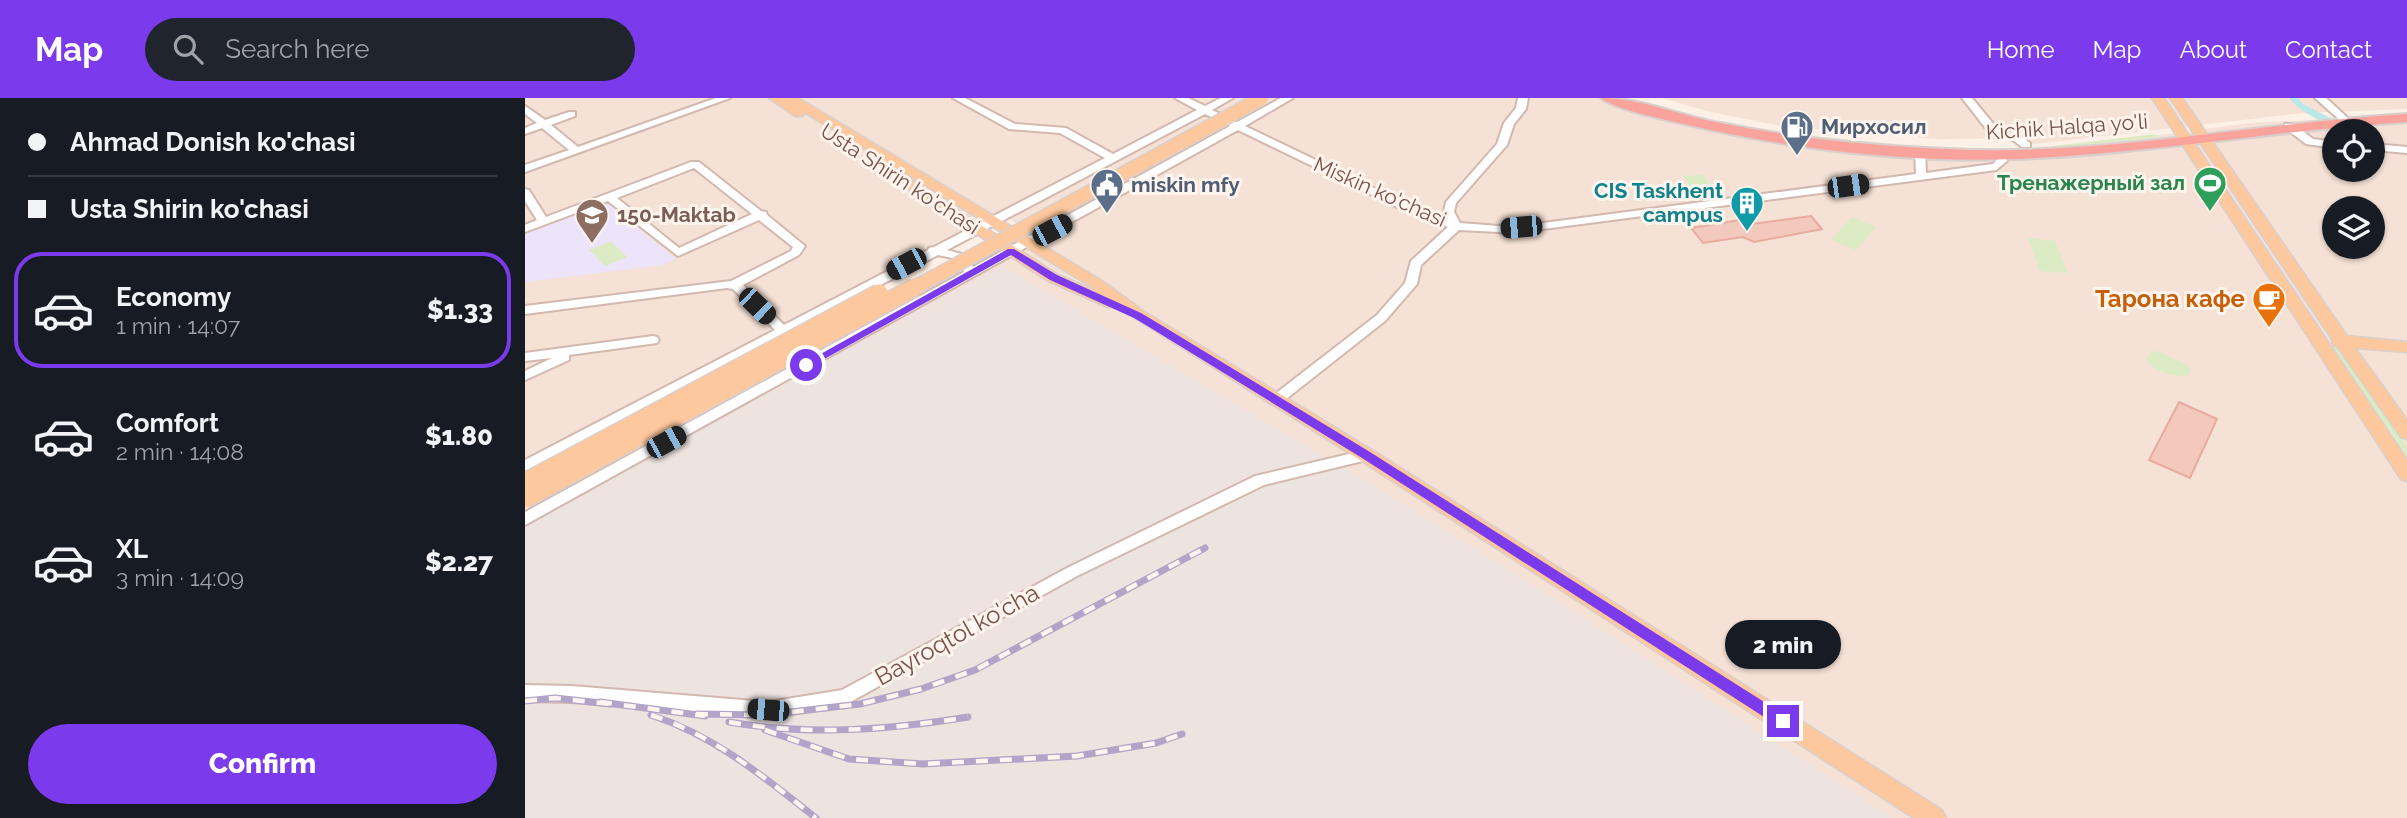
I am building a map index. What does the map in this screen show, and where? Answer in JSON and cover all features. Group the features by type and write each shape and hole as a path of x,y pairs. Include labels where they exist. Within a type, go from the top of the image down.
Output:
{"highway":[{"name":"Kichik Halqa yo'li","path":"1608,98 1683,120 1756,135 1920,152 2000,155 2059,153 2181,133"},
{"name":"Kichik Halqa yo'li","path":"1639,98 1721,120 1813,135 1934,144 2026,145 2322,123"},
{"name":"Kichik Halqa yo'li","path":"2199,131 2303,113 2407,109"},
{"name":"Kichik Halqa yo'li","path":"2385,119 2407,118"}],"main road":[{"name":"Usta Shirin ko'chasi","path":"775,98 1053,278 1138,315"},
{"name":"Usta Shirin ko'chasi","path":"790,98 1097,284 1138,315 1366,455 1934,818"},
{"path":"525,482 1243,98"},
{"path":"525,499 1262,98"},
{"path":"2158,98 2407,474"},
{"path":"2176,98 2305,289 2407,433"},
{"path":"2315,337 2407,347"},
{"path":"2342,339 2407,339"}],"street":[{"path":"525,169 725,98"},
{"path":"958,98 1013,127 1062,130 1115,159"},
{"name":"Miskin ko'chasi","path":"1180,98 1407,208 1456,226 1499,229 1543,226 1996,167 2002,161 2000,155"},
{"path":"525,466 992,219 1115,159 1228,98"},
{"path":"525,519 1288,98"},
{"path":"1276,400 1381,318 1411,284 1415,264 1456,226 1448,212 1451,202 1502,145 1509,123 1521,109 1523,98"},
{"path":"1967,98 1991,128 2026,145"},
{"path":"2320,98 2342,119"},
{"path":"525,109 577,151"},
{"path":"525,131 572,114"},
{"path":"2289,126 2310,142 2322,143"},
{"path":"2385,148 2407,150"},
{"path":"1920,152 1921,177"},
{"path":"525,229 695,164 762,214 799,246 799,250 733,285 525,310"},
{"path":"1059,184 1087,191 1096,197 1098,205"},
{"path":"525,192 544,222"},
{"path":"609,197 678,253 762,214"},
{"path":"933,250 961,257 968,265 970,274"},
{"path":"733,285 782,330"},
{"path":"525,357 653,340"},
{"path":"525,376 575,352"},
{"name":"Bayroqtol ko'cha","path":"525,693 572,694 768,710 845,697 1072,572 1260,480 1366,455"}],"shaded area":[{"path":"525,98 1626,98 1699,119 1780,134 1922,148 2013,151 2249,123 2322,119 2322,182 2385,182 2385,119 2328,119 2407,115 2407,818 525,818 525,511 1043,239 997,212 525,463"},
{"path":"1661,98 2407,98 2407,109 2303,113 2026,145 2017,138 1938,139 1781,126 1711,112"},
{"name":"150-Maktab","path":"605,201 676,259 662,265 525,282 525,231"},
{"path":"1002,266 1379,489 1892,818 525,818 525,523"}],"green space":[{"path":"1618,98 1766,131 1921,147 2027,149 2155,134 2159,137 2013,152 1864,145 1751,131 1647,108"},
{"path":"1704,175 1715,196 1695,198 1684,176"},
{"path":"1852,217 1876,227 1856,250 1831,240"},
{"path":"2028,238 2055,241 2068,273 2040,271"},
{"path":"611,241 627,257 605,266 589,250"},
{"path":"2331,345 2341,350 2407,447 2407,463"},
{"path":"2157,351 2185,364 2191,370 2189,375 2172,375 2154,368 2146,360 2151,352"}],"building":[{"name":"CIS Taskhent campus","path":"1811,216 1822,229 1754,242 1743,237 1703,243 1691,228 1740,220 1752,224"},
{"path":"2179,402 2217,419 2190,478 2149,460"}],"waterway":[{"path":"2293,98 2300,106 2327,119"}],"railway":[{"path":"696,714 765,715 860,704 921,689 975,670 1205,548"},
{"path":"525,701 555,698 610,704"},
{"path":"600,702 705,716"},
{"path":"651,715 718,746 816,818"},
{"path":"729,722 789,729 849,730 968,717"},
{"path":"765,730 849,759 923,764 1077,756 1156,743 1182,734"}],"place":[{"name":"Мирхосил","path":"1797,157"},
{"name":"Тренажерный зал","path":"2210,213"},
{"name":"miskin mfy","path":"1107,215"},
{"name":"CIS Taskhent campus","path":"1747,233"},
{"name":"150-Maktab","path":"592,245"},
{"name":"Тарона кафе","path":"2269,329"}],"route":[{"path":"806,365 1011,251 1053,278 1138,315 1158,327 1366,455 1783,721"}]}
